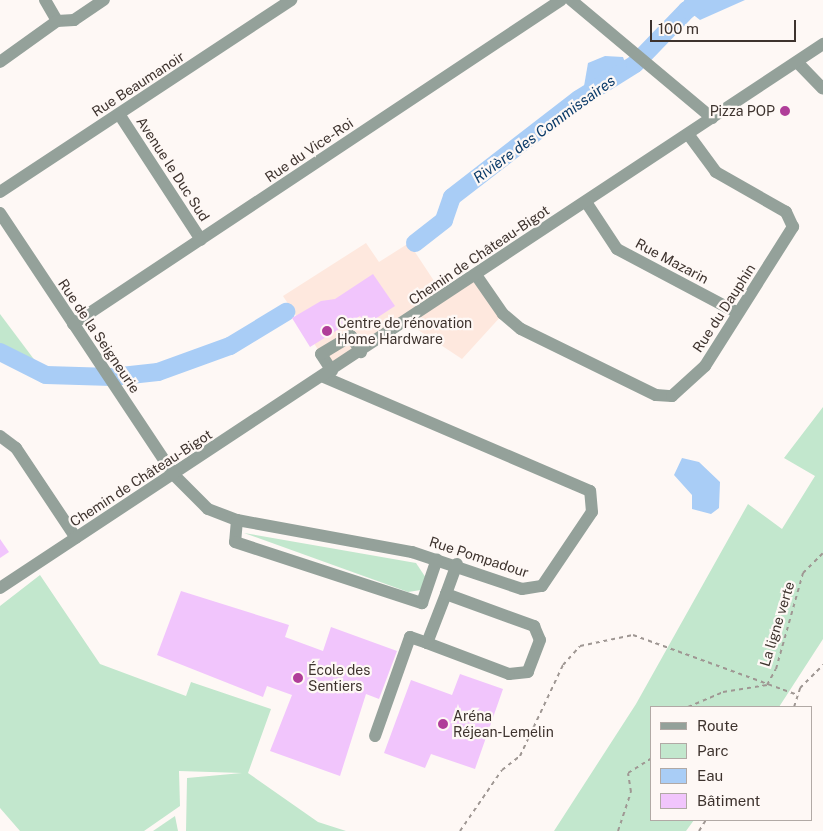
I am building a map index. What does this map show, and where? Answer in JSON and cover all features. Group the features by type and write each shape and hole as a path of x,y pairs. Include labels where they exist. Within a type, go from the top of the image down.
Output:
{"street":[{"path":"45,0 57,21"},
{"path":"0,62 57,21 74,20 104,0"},
{"name":"Rue Beaumanoir","path":"0,192 291,0"},
{"name":"Rue du Vice-Roi","path":"72,324 561,0"},
{"path":"571,0 628,45 712,118"},
{"name":"Chemin de Château-Bigot","path":"0,588 328,374 823,44"},
{"path":"797,62 823,89"},
{"name":"Avenue le Duc Sud","path":"119,114 201,240"},
{"name":"Rue du Dauphin","path":"476,275 503,314 520,329 656,395 672,396 705,366 736,312 788,239 792,221 786,212 716,172 688,134"},
{"name":"Rue Mazarin","path":"586,202 617,249 736,312"},
{"name":"Rue de la Seigneurie","path":"0,214 174,474"},
{"path":"328,374 321,354 351,336 361,352"},
{"name":"Rue Pompadour","path":"174,474 208,508 237,520 437,559 457,564 522,588 542,586 592,512 590,492 328,374"},
{"path":"0,436 16,448 76,538"},
{"path":"237,520 235,542 422,603 437,559"},
{"path":"427,643 457,564"},
{"path":"375,736 410,637 510,674 528,672 536,655 540,640 534,626 446,594"}],"path":[{"name":"La ligne verte","path":"690,706 723,692 766,685 776,669 803,573 823,553"},
{"path":"460,831 502,770 520,756 563,665 580,646 633,634 766,685 798,695"},
{"path":"794,706 798,695 822,666"},
{"path":"618,831 631,792 628,773 650,759"}],"shaded area":[{"path":"366,243 379,262 409,243 444,296 476,275 503,314 462,359 406,322 332,371 283,296"}],"green space":[{"path":"0,314 45,374 46,375 0,352"},
{"path":"823,407 823,639 780,706 650,706 650,821 693,821 686,831 554,831 636,704 748,504 782,529 815,476 784,458"},
{"path":"244,533 416,563 426,578 421,590 408,592"},
{"path":"40,575 100,664 186,696 191,682 271,709 248,773 318,822 346,831 186,831 187,778 242,773 179,771 180,806 144,831 20,831 0,808 0,606"},
{"path":"175,816 178,831 153,831"}],"water":[{"path":"684,0 745,0 700,20 687,10"},
{"path":"605,56 623,57 630,75 601,95 583,92 588,63"},
{"path":"682,458 699,462 720,482 719,508 711,514 692,509 692,495 674,475"}],"building":[{"path":"373,274 395,306 366,325 360,316 310,347 292,318 321,301 335,299"},
{"path":"0,539 9,552 0,558"},
{"name":"École des Sentiers","path":"181,591 289,625 285,637 323,651 331,627 397,651 379,699 366,694 340,776 270,751 292,695 267,686 263,697 157,655"},
{"name":"Aréna Réjean‑Lemelin","path":"460,674 503,689 475,769 431,754 425,768 384,753 411,680 452,695"}],"waterway":[{"name":"Rivière des Commissaires","path":"415,243 444,220 452,197 579,99 635,64 687,10 702,0"},
{"name":"Rivière des Commissaires","path":"0,352 46,375 112,377 158,372 230,346 286,312"}],"place":[{"name":"Pizza POP","path":"785,111"},
{"name":"Centre de rénovation Home Hardware","path":"327,331"},
{"name":"École des Sentiers","path":"298,678"},
{"name":"Aréna Réjean‑Lemelin","path":"443,724"}]}
